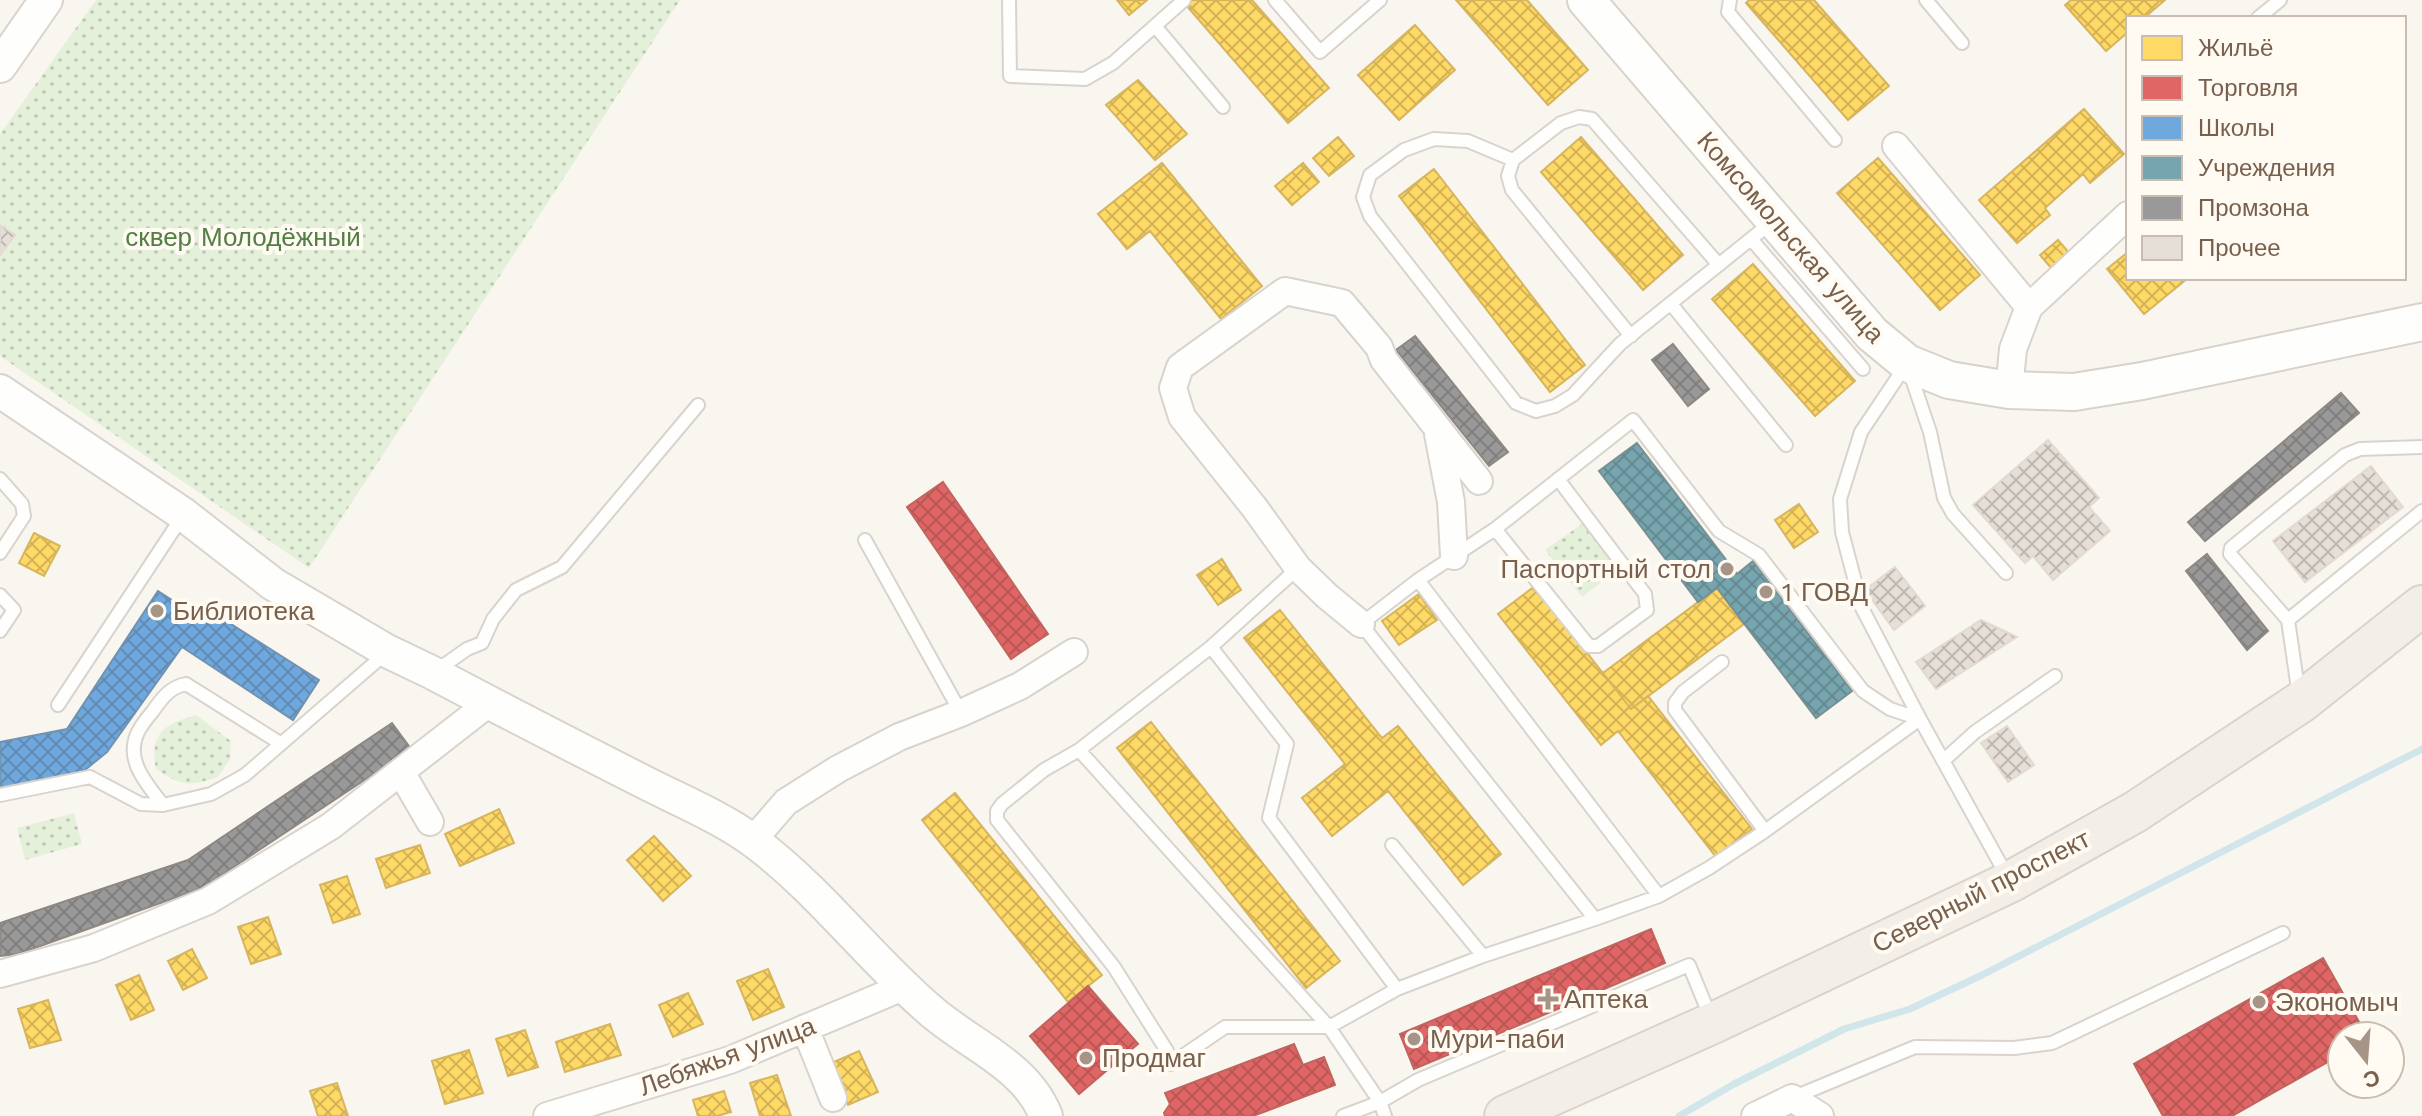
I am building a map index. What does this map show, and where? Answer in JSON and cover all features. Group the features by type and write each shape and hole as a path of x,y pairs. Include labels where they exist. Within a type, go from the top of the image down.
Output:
{"main road":[{"name":"Комсомольская улица","path":"1586,0 1763,230 1872,334 1907,363 1949,380 2009,390 2074,392 2422,322"},
{"name":"Северный проспект","path":"1505,1116 1713,1023 2010,882 2135,812 2301,702 2422,606"}],"street":[{"path":"0,66 46,0"},
{"path":"1896,146 2029,307"},
{"path":"2009,390 2013,349 2029,307 2126,217"},
{"path":"1361,624 1298,568 1182,417 1173,388 1180,367 1285,291 1342,303 1379,347 1384,360 1479,481"},
{"path":"7,400 183,514 273,584 387,651 706,813 753,840 795,874 903,987 949,1026 1014,1070 1041,1103 1046,1116"},
{"path":"1436,426 1451,502 1454,556"},
{"path":"753,840 786,802 838,769 899,737 1020,686 1074,652"},
{"path":"0,974 94,948 208,901 331,826 489,703"},
{"path":"401,772 430,822"},
{"name":"Лебяжья улица","path":"547,1116 730,1060 903,987"},
{"path":"805,1028 833,1098"},
{"path":"1755,1116 1792,1098 1820,1116"}],"lane":[{"path":"1009,0 1010,76 1085,79 1113,63 1184,0"},
{"path":"1275,0 1320,52 1380,0"},
{"path":"1730,0 1728,12 1835,140"},
{"path":"1926,0 1962,43"},
{"path":"2260,16 2280,0"},
{"path":"1155,26 1223,107"},
{"path":"1631,336 1512,190 1508,176 1513,160 1561,123 1579,117 1592,119 1719,265"},
{"path":"1513,160 1468,141 1434,139 1404,150 1370,175 1363,197 1370,216 1516,403 1536,411 1555,406 1573,395 1620,344 1763,230 1863,369"},
{"path":"1671,304 1786,445"},
{"path":"1907,363 1930,432 1944,498 1953,514 2006,573"},
{"path":"1907,363 1861,432 1840,499 1842,532 1862,608 2010,882"},
{"path":"433,673 467,649 482,643 493,619 516,590 562,567 698,405"},
{"path":"1595,919 1361,624 1418,580 1495,529 1633,420 1719,531 1759,555 1863,691 1890,709 1920,719"},
{"path":"2301,702 2288,620 2230,554 2231,548 2345,455 2360,449 2422,447"},
{"path":"0,479 22,504 24,516 0,553"},
{"path":"1495,529 1589,646 1598,646 1647,610 1645,594 1558,479"},
{"path":"2288,620 2422,511"},
{"path":"58,705 183,514"},
{"path":"865,540 961,713"},
{"path":"1298,568 1211,647 1079,750 1044,770 997,811 997,820 1114,967 1167,1051 1171,1064 1225,1027 1329,1027 1397,989 1659,896 1765,831 1920,719"},
{"path":"1418,580 1659,896"},
{"path":"0,595 14,610 0,631"},
{"path":"1211,647 1287,744 1269,818 1397,989"},
{"path":"0,795 90,777 141,804 163,805 211,794 245,775 387,651"},
{"path":"1722,662 1683,692 1675,703 1675,710 1765,831"},
{"path":"1943,761 1975,732 2055,676"},
{"path":"163,805 141,777 134,756 137,733 164,695 177,686 186,684 280,743"},
{"path":"1079,750 1329,1027 1380,1102 1385,1116"},
{"path":"1392,845 1483,956"},
{"path":"1792,1098 1915,1047 2014,1048 2052,1043 2283,933"},
{"path":"1343,1116 1380,1102 1418,1080 1689,965 1713,1023"}],"green space":[{"name":"сквер Молодёжный","path":"96,0 680,0 309,568 0,356 0,134"},
{"path":"1582,524 1618,569 1582,597 1545,550"},
{"path":"196,715 231,741 230,759 218,777 186,783 156,769 155,747 161,732 167,727"},
{"path":"74,813 82,844 25,860 17,828"}],"building: Жильё":[{"path":"1117,0 1147,0 1129,15"},
{"path":"1192,0 1252,0 1329,88 1288,123 1186,5"},
{"path":"1456,0 1527,0 1588,70 1548,105"},
{"path":"1749,0 1814,0 1889,86 1848,120 1746,3"},
{"path":"2071,0 2165,0 2146,16 2126,16 2126,34 2106,51 2065,5"},
{"path":"1415,25 1455,70 1399,120 1358,75"},
{"path":"1138,80 1187,134 1155,160 1106,105"},
{"path":"2084,109 2124,154 2090,183 2083,174 2045,208 2050,215 2017,243 1979,200"},
{"path":"1338,137 1354,156 1329,176 1313,158"},
{"path":"1581,137 1683,255 1643,290 1541,172"},
{"path":"1878,158 1980,275 1940,310 1837,193"},
{"path":"1162,163 1262,286 1221,319 1150,231 1127,249 1098,214"},
{"path":"1303,163 1319,182 1292,205 1275,186"},
{"path":"1434,169 1585,365 1550,392 1399,196"},
{"path":"2058,240 2070,254 2052,269 2040,255"},
{"path":"2126,254 2126,280 2186,280 2144,314 2107,269"},
{"path":"1753,264 1855,381 1815,416 1712,299"},
{"path":"1799,504 1818,532 1794,548 1775,520"},
{"path":"34,533 60,546 44,576 19,563"},
{"path":"1222,559 1241,590 1218,605 1197,575"},
{"path":"1535,586 1631,709 1648,696 1752,829 1716,857 1618,731 1601,745 1498,614"},
{"path":"1717,588 1744,624 1631,709 1603,673"},
{"path":"1419,594 1437,620 1399,645 1382,621"},
{"path":"1280,610 1382,738 1398,726 1501,854 1463,885 1388,791 1332,836 1302,798 1345,764 1244,638"},
{"path":"1151,722 1340,961 1306,988 1117,748"},
{"path":"955,793 1102,975 1068,1002 922,820"},
{"path":"499,809 514,843 460,866 445,834"},
{"path":"654,836 691,876 663,901 627,860"},
{"path":"420,845 430,873 386,888 376,859"},
{"path":"347,876 360,914 333,923 320,885"},
{"path":"268,917 281,954 251,964 238,927"},
{"path":"192,949 207,978 183,990 168,961"},
{"path":"768,969 784,1007 753,1020 737,981"},
{"path":"139,975 154,1010 131,1020 116,985"},
{"path":"688,993 703,1024 673,1037 659,1005"},
{"path":"48,1000 61,1040 30,1048 18,1009"},
{"path":"610,1024 621,1055 565,1072 556,1042"},
{"path":"525,1030 538,1067 508,1076 496,1039"},
{"path":"469,1050 483,1093 445,1104 432,1061"},
{"path":"859,1051 878,1092 848,1105 829,1064"},
{"path":"777,1075 791,1116 760,1116 750,1083"},
{"path":"337,1083 348,1116 318,1116 310,1091"},
{"path":"724,1091 731,1112 698,1116 693,1100"}],"building: Торговля":[{"path":"943,482 1048,634 1011,659 907,507"},
{"path":"1651,929 1665,963 1565,1006 1550,971"},
{"path":"2323,958 2358,1020 2326,1020 2326,1063 2232,1116 2163,1116 2134,1064"},
{"path":"1550,971 1565,1006 1414,1069 1400,1034"},
{"path":"1088,986 1138,1044 1079,1094 1030,1036"},
{"path":"1294,1044 1303,1065 1324,1057 1335,1085 1253,1116 1165,1116 1170,1104 1165,1093"}],"building: Школы":[{"path":"158,591 192,613 201,605 319,680 293,720 182,647 107,752 80,774 0,790 0,742 67,729"}],"building: Учреждения":[{"path":"1637,443 1737,574 1753,561 1852,691 1816,718 1717,588 1698,602 1599,471"}],"building: Промзона":[{"path":"1415,336 1508,452 1489,466 1396,350"},
{"path":"1673,344 1709,389 1688,406 1652,360"},
{"path":"2341,393 2359,413 2205,541 2188,522"},
{"path":"2207,554 2268,631 2247,650 2186,571"},
{"path":"392,723 411,749 202,888 18,954 0,956 0,923 188,860"}],"building: Прочее":[{"path":"0,225 15,235 0,255"},
{"path":"2048,440 2099,498 2089,507 2110,531 2053,580 2033,556 2025,563 1973,505"},
{"path":"2371,466 2403,507 2305,582 2273,541"},
{"path":"1895,567 1925,606 1894,630 1865,590"},
{"path":"1981,620 2017,637 1936,689 1916,662"},
{"path":"2007,726 2034,765 2008,782 1981,743"}],"waterway":[{"path":"1679,1116 1734,1084 1844,1029 1910,1009 1982,975 2422,749"}],"place":[{"name":"Паспортный стол","path":"1727,569"},
{"name":"1 ГОВД","path":"1766,592"},
{"name":"Библиотека","path":"157,611"},
{"name":"Аптека","path":"1548,999"},
{"name":"Экономыч","path":"2259,1002"},
{"name":"Мури-паби","path":"1414,1039"},
{"name":"Продмаг","path":"1086,1058"}]}
